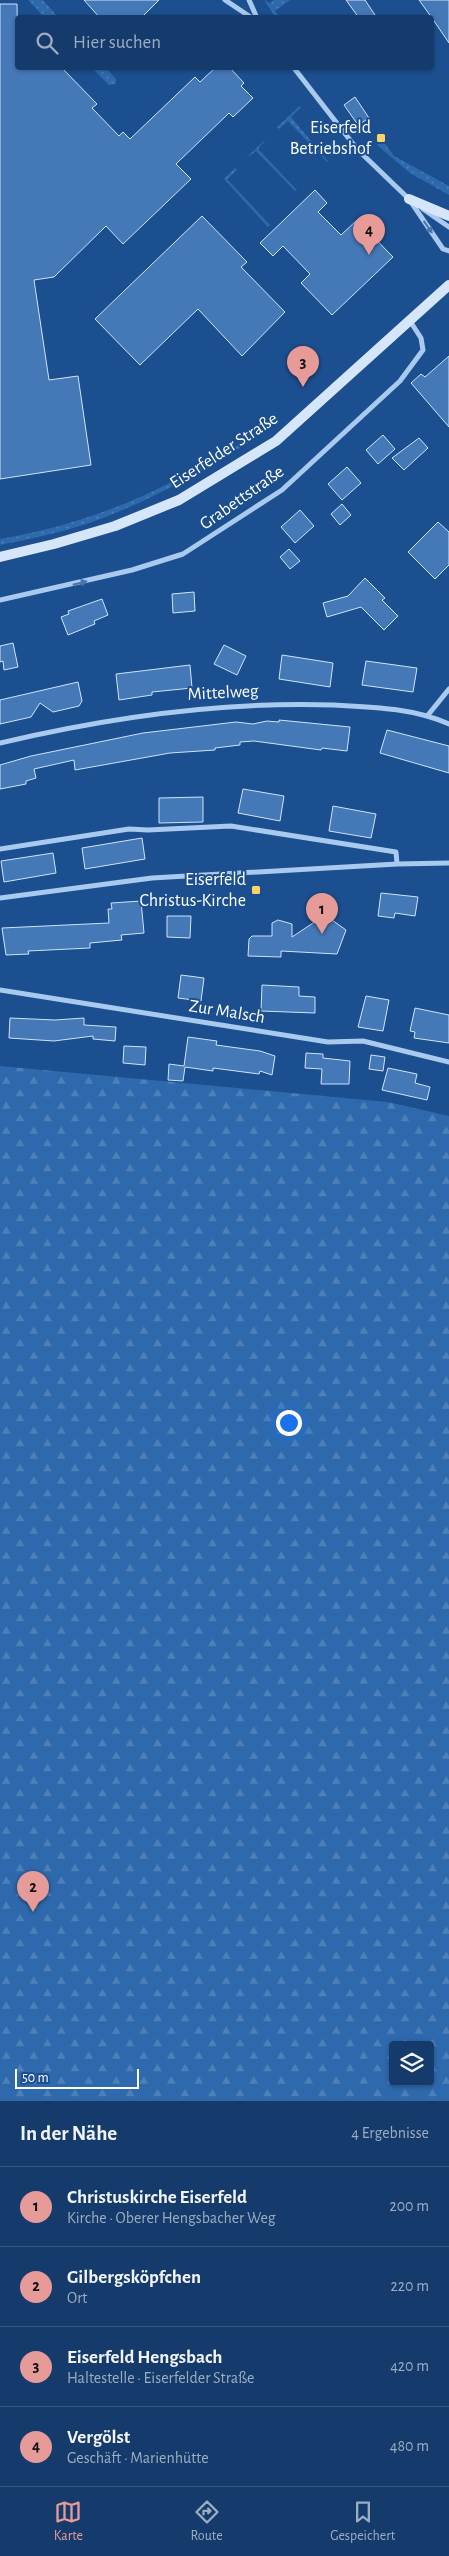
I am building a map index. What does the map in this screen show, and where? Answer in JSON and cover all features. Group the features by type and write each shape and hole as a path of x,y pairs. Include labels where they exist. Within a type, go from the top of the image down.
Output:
{"main road":[{"path":"409,200 449,216"},
{"name":"Eiserfelder Straße","path":"0,556 54,544 115,526 180,500 276,441 449,285"}],"street":[{"path":"225,0 248,15"},
{"path":"249,0 256,15"},
{"path":"296,70 357,149 409,200 449,227"},
{"path":"409,200 443,249 449,251"},
{"name":"Grabettstraße","path":"0,600 132,570 184,554 282,490 400,381 423,350 421,338 410,320"},
{"path":"428,715 449,689"},
{"name":"Mittelweg","path":"0,744 74,726 177,709 281,703 374,707 428,715 449,724"},
{"path":"0,849 129,828 148,830 231,826 396,852 397,864"},
{"path":"0,898 152,878 397,864 449,863"},
{"name":"Zur Malsch","path":"0,990 328,1042 363,1041 449,1062"}],"green space":[{"path":"28,0 43,0 56,15 42,15"},
{"path":"264,0 270,3 274,0 290,0 275,11 278,15 274,15"},
{"path":"94,70 108,70 116,79 116,84 109,85"},
{"path":"300,106 291,117 327,162 288,121 279,129 277,127"},
{"path":"381,138 394,156 449,186 449,195 410,173 377,145"},
{"path":"266,139 258,149 297,190 295,191 256,151 246,158"},
{"path":"235,168 237,170 227,179 270,225 268,227 224,179"},
{"path":"255,434 255,438 215,463 133,506 78,527 0,545 0,539 70,523 133,500 194,470"},
{"path":"0,1066 388,1102 449,1116 449,2101 0,2101"}],"building":[{"path":"84,0 159,0 144,15 97,15"},
{"path":"346,0 365,0 375,15 357,15"},
{"path":"419,0 449,0 449,43 434,21 434,15 430,15"},
{"path":"0,4 17,4 17,15 15,15 15,70 64,70 97,104 92,108 119,136 123,132 130,139 195,77 200,82 213,70 232,70 244,83 241,86 253,98 233,117 229,113 176,164 191,179 123,244 106,226 54,277 34,280 49,380 78,376 91,465 0,479"},
{"path":"355,97 369,118 358,125 344,105"},
{"path":"315,190 327,203 318,212 341,235 357,220 393,257 332,315 301,283 310,274 283,246 273,256 260,243"},
{"path":"202,216 247,262 241,267 285,312 242,356 198,309 140,365 95,319"},
{"path":"449,356 449,427 411,383 421,374 425,377"},
{"path":"383,435 395,449 378,464 366,450"},
{"path":"419,438 428,448 404,470 392,458"},
{"path":"347,467 361,483 342,500 328,484"},
{"path":"342,504 351,515 340,525 331,514"},
{"path":"300,510 314,526 295,543 281,527"},
{"path":"438,522 449,532 449,565 435,579 408,552"},
{"path":"289,549 300,561 290,569 280,557"},
{"path":"365,578 385,598 382,600 398,616 384,630 361,607 327,617 323,603 348,596"},
{"path":"194,592 195,611 173,613 172,594"},
{"path":"102,599 108,615 94,621 95,624 68,635 61,617 69,614 68,611"},
{"path":"13,643 18,667 4,670 3,661 0,662 0,646"},
{"path":"224,645 246,656 237,675 214,664"},
{"path":"282,655 333,663 330,687 279,679"},
{"path":"366,661 417,668 413,692 362,685"},
{"path":"190,665 192,688 152,692 152,695 119,700 116,674"},
{"path":"78,682 82,701 79,706 53,712 40,703 31,717 0,724 0,700"},
{"path":"279,720 350,727 347,751 322,748 321,750 254,741 240,742 240,745 215,748 215,750 170,753 75,770 74,760 34,769 36,778 26,781 26,784 0,789 0,765 31,756 143,733 236,722 253,724 267,721 279,722"},
{"path":"387,730 449,746 449,773 380,753"},
{"path":"243,789 284,796 280,821 238,813"},
{"path":"203,797 203,822 159,823 159,798"},
{"path":"333,806 376,814 371,838 329,831"},
{"path":"142,838 145,859 85,869 82,848"},
{"path":"53,853 56,873 4,882 1,861"},
{"path":"381,893 418,897 415,916 395,913 394,918 378,916"},
{"path":"141,901 144,933 121,935 122,940 90,943 90,948 28,951 29,954 6,955 2,928 109,923 108,909 112,909 111,903"},
{"path":"325,915 346,930 337,954 281,951 281,957 248,956 249,939 252,936 272,936 272,923 278,920 292,924 292,937"},
{"path":"167,916 191,916 190,938 167,937"},
{"path":"181,975 204,978 201,1001 178,998"},
{"path":"262,985 299,987 299,996 315,997 315,1013 261,1011"},
{"path":"366,996 389,1000 383,1031 358,1027"},
{"path":"415,1008 449,1015 449,1043 414,1038 415,1032 410,1031"},
{"path":"10,1018 55,1020 84,1018 84,1025 116,1027 115,1041 93,1039 93,1036 54,1041 9,1038"},
{"path":"188,1037 217,1041 216,1045 260,1051 275,1056 272,1075 260,1071 259,1074 213,1068 213,1071 185,1067 183,1081 168,1080 169,1064 184,1066"},
{"path":"124,1046 146,1047 145,1065 123,1063"},
{"path":"306,1053 323,1054 323,1058 350,1061 349,1084 321,1084 322,1069 305,1068"},
{"path":"371,1055 385,1057 383,1071 369,1069"},
{"path":"388,1068 417,1074 415,1083 430,1087 427,1100 382,1090"}],"place":[{"name":"Eiserfeld Betriebshof","path":"381,138"},
{"name":"Vergölst","path":"369,255"},
{"name":"Eiserfeld Hengsbach","path":"303,387"},
{"name":"Eiserfeld Christus-Kirche","path":"256,890"},
{"name":"Christuskirche Eiserfeld","path":"322,934"},
{"name":"Gilbergsköpfchen","path":"33,1912"}]}
